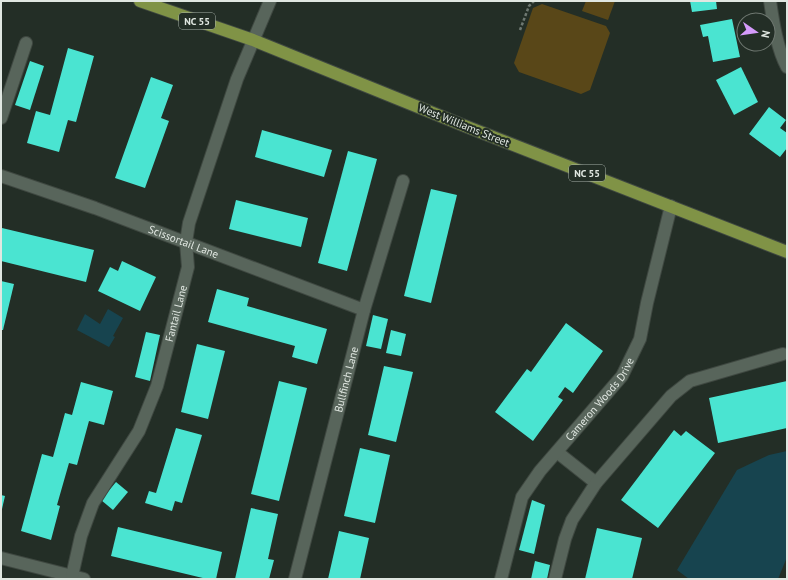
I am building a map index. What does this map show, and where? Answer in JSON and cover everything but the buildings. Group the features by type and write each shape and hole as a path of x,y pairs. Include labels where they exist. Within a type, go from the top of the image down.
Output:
{"main road":[{"name":"West Williams Street","path":"140,1 253,40 465,126 787,252"}],"street":[{"name":"Fantail Lane","path":"72,576 81,536 93,503 139,431 157,386 188,267 186,242 189,223 237,79 270,1"},
{"path":"770,1 778,39 784,62 787,67"},
{"path":"1,118 26,43"},
{"name":"Scissortail Lane","path":"1,176 95,208 364,310"},
{"name":"Bullfinch Lane","path":"295,579 364,310 403,181"},
{"name":"Cameron Woods Drive","path":"501,579 522,497 540,471 622,376 640,339 647,303 672,206"},
{"path":"555,579 565,539 572,520 596,483 680,387 690,381 783,354"},
{"path":"557,452 596,483"},
{"path":"1,558 84,579"}],"path":[{"path":"520,30 529,6 534,1"}],"shaded area":[{"path":"586,1 615,1 608,20 582,11"},
{"path":"542,4 606,26 610,33 590,90 581,94 519,72 514,63 533,8"}],"water":[{"path":"108,309 123,318 109,347 77,330 85,314 100,324"},
{"path":"787,451 787,557 778,579 689,579 677,570 737,470 769,455"}]}
